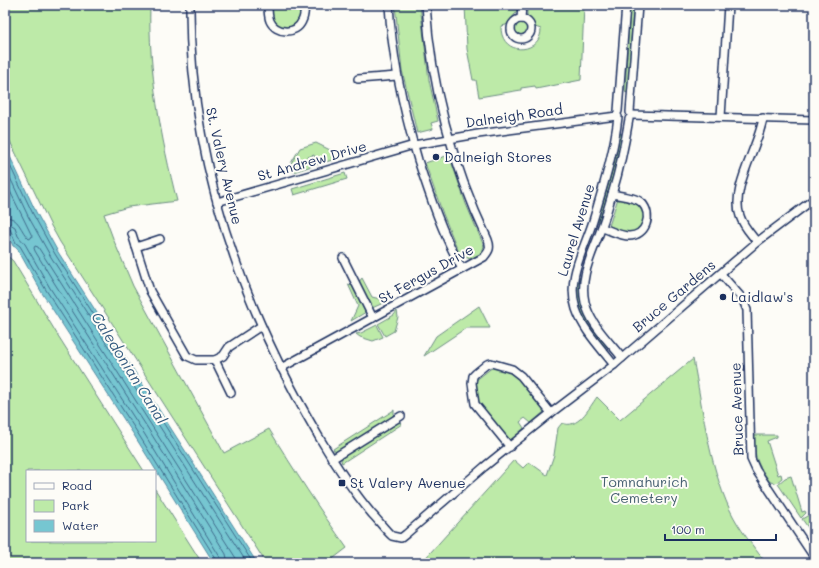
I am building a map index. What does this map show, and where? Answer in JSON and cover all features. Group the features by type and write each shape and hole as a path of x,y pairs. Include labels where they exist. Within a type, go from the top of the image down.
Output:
{"street":[{"name":"St. Valery Avenue","path":"190,5 195,93 203,141 217,202 232,254 261,326 281,368 332,459 356,495 389,534 396,538"},
{"path":"268,5 269,19 272,25 278,30 286,31 293,30 299,26 302,21 305,5"},
{"path":"389,5 397,76 414,145 433,205 444,233 462,269"},
{"path":"426,5 434,77 450,139"},
{"path":"521,19 522,5"},
{"name":"Laurel Avenue","path":"614,365 580,318 576,308 573,286 577,263 592,224 608,170 616,134 626,5"},
{"name":"Laurel Avenue","path":"622,358 591,318 585,302 584,281 585,273 602,228 625,142 630,115 638,5"},
{"path":"721,117 728,5"},
{"path":"358,79 397,76"},
{"path":"630,115 625,107 621,108 618,115 623,121 630,115 814,120"},
{"name":"Dalneigh Road","path":"414,145 618,115"},
{"path":"757,242 740,218 738,203 743,176 762,128 763,118"},
{"name":"St Fergus Drive","path":"281,368 484,258 489,251 490,246 469,198 450,139"},
{"name":"St Andrew Drive","path":"217,202 414,145"},
{"name":"Laurel Avenue","path":"602,228 630,236 642,231 646,225 648,217 646,209 641,202 612,194"},
{"name":"Bruce Gardens","path":"396,538 401,538 406,534 484,467 614,365 757,242 814,199"},
{"path":"132,234 150,291 187,356 196,360 215,360 223,356 229,347 261,326"},
{"path":"136,247 160,239"},
{"name":"St Fergus Drive","path":"343,258 373,318"},
{"name":"Bruce Avenue","path":"721,274 742,298 747,310 751,459 756,470 814,557"},
{"path":"215,360 231,393"},
{"path":"510,447 476,404 472,384 473,376 476,373 487,364 492,363 512,369 521,376 551,413"},
{"path":"332,459 401,416"}],"green space":[{"path":"5,5 150,5 153,79 161,129 177,201 128,207 104,214 133,286 224,453 269,429 347,548 330,561 331,563 266,563 60,242 5,131"},
{"path":"271,5 302,5 301,17 295,25 287,27 283,26 272,19"},
{"path":"395,5 420,5 429,80 438,121 431,123 433,129 417,133 402,70"},
{"path":"465,5 518,5 516,13 506,25 501,26 502,36 507,43 513,47 521,49 528,48 535,44 539,38 541,29 535,27 527,15 527,5 584,5 581,80 536,89 535,86 521,88 521,90 479,97 476,80 473,80 467,49"},
{"path":"630,5 633,5 628,91 626,93 625,91"},
{"path":"521,22 526,24 528,29 526,34 521,36 516,34 514,29 516,24"},
{"path":"621,133 622,135 616,167 601,221 599,222 598,220"},
{"path":"316,143 334,152 336,159 315,165 314,161 316,160 314,155 308,157 312,166 293,172 291,163 300,148"},
{"path":"449,155 466,204 484,246 482,253 470,259 460,255 443,214 425,163"},
{"path":"345,173 347,179 294,195 292,189"},
{"path":"618,198 637,203 642,208 644,212 644,221 639,229 627,232 609,226"},
{"path":"5,254 13,261 57,334 143,470 26,470 26,542 156,542 156,491 202,563 5,563"},
{"path":"579,277 581,298 586,315 607,347 605,347 583,316 578,299 577,278"},
{"path":"362,278 372,297 388,301 372,308 358,283"},
{"path":"348,284 354,286 366,310 366,312 351,321 358,306"},
{"path":"479,306 490,328 466,328 424,356 436,336"},
{"path":"397,311 398,317 394,331 385,336 378,324 394,315"},
{"path":"377,325 383,337 373,341 360,337 356,334 361,333"},
{"name":"Tomnahurich Cemetery","path":"693,359 707,435 716,473 730,510 746,537 766,563 421,563 514,460 523,468 529,462 547,475 554,455 558,428 562,423 568,424 578,421 587,412 597,397 620,420"},
{"path":"494,366 508,370 517,377 545,411 531,423 525,418 520,422 524,428 511,440 507,438 481,406 478,400 475,381"},
{"path":"394,410 394,414 391,418 339,453 336,453 333,449"},
{"path":"397,421 402,424 342,463 342,457"},
{"path":"754,435 777,435 777,437 767,441 778,475 781,474 782,478 776,483 770,482 757,460"},
{"path":"791,476 802,512 805,511 806,513 801,518 778,484 785,478"},
{"path":"814,512 814,536 802,519"}],"water":[{"name":"Caledonian Canal","path":"5,146 36,212 58,252 257,563 214,563 134,435 42,293 17,248 13,246 5,228"}],"place":[{"name":"Dalneigh Stores","path":"436,157"},
{"name":"Laidlaw's","path":"723,297"},
{"name":"St Valery Avenue","path":"342,483"}]}
